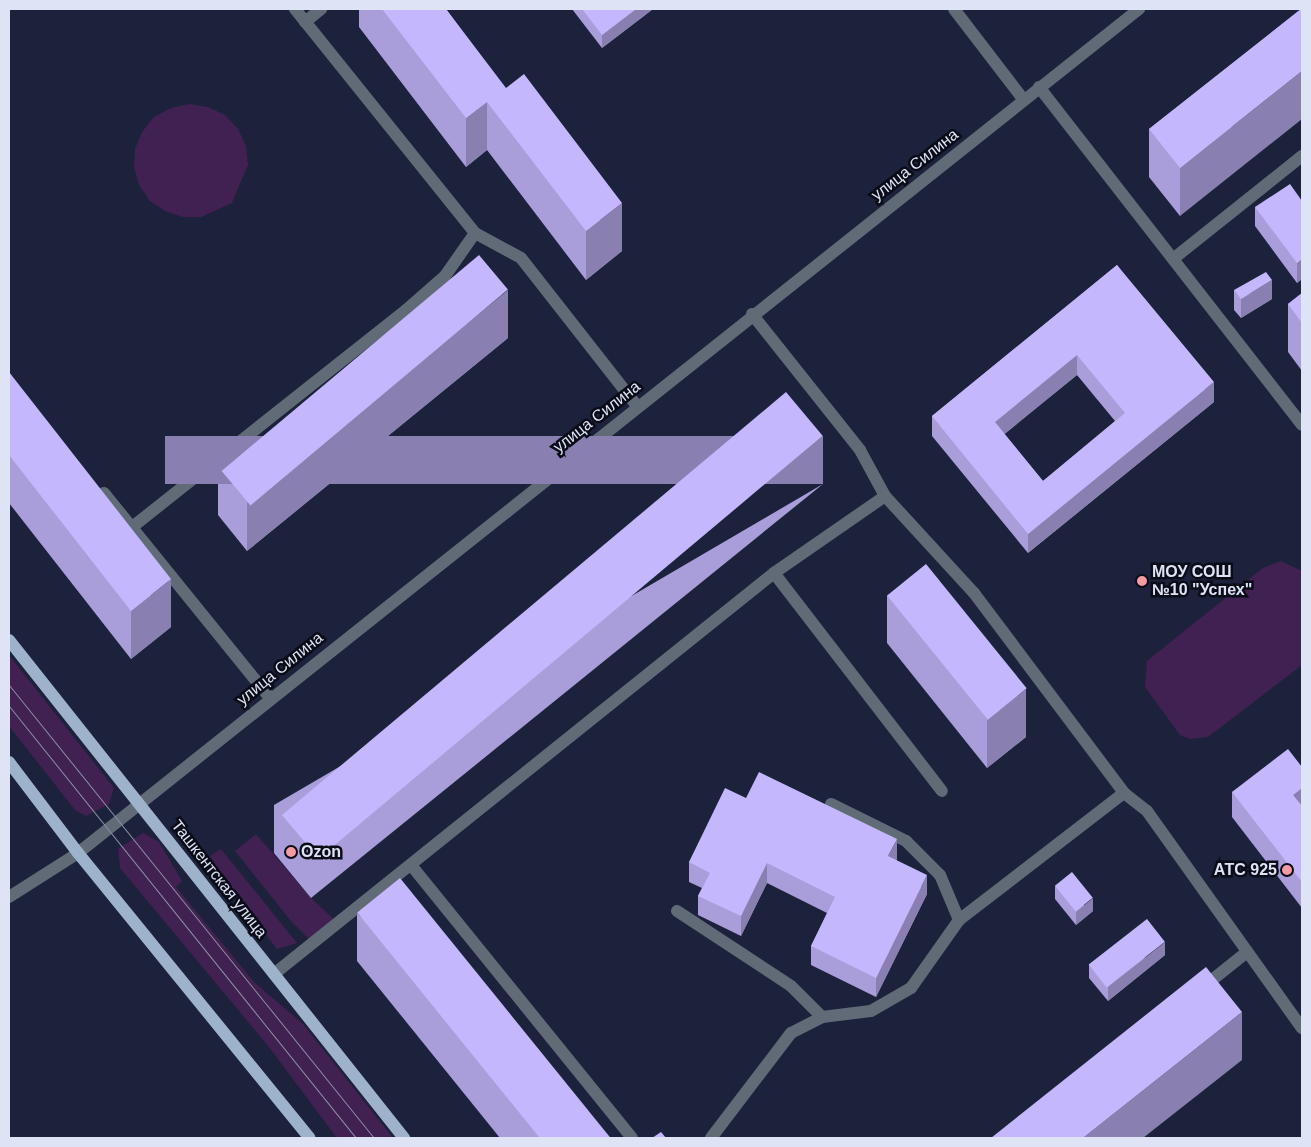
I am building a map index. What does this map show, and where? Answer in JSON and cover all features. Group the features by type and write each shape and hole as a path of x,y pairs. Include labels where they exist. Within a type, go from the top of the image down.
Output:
{"main road":[{"name":"Ташкентская улица","path":"9,640 404,1138"},
{"path":"9,762 78,853 310,1138"}],"street":[{"path":"295,9 475,233 521,258 637,406"},
{"path":"305,22 321,9"},
{"path":"954,9 1023,100"},
{"name":"улица Силина","path":"9,897 78,853 138,802 752,314 1039,86 1140,9"},
{"path":"1039,86 1302,425"},
{"path":"1173,259 1302,156"},
{"path":"132,528 405,311 446,276 475,233"},
{"path":"752,314 860,450 885,496 974,593 1124,793 1147,811 1302,1028"},
{"path":"96,484 270,698"},
{"path":"274,974 774,573 885,496"},
{"path":"774,573 942,791"},
{"path":"710,1138 791,1033 822,1017 871,1011 911,988 959,920 1124,793"},
{"path":"831,804 906,841 940,875 959,920"},
{"path":"411,865 632,1138"},
{"path":"677,911 791,986 822,1017"},
{"path":"1192,996 1247,952"}],"shaded area":[{"path":"189,104 208,107 225,115 238,129 246,146 248,165 232,203 201,217 183,217 165,211 150,201 139,185 134,168 135,149 142,132 154,117 171,108"},
{"path":"1281,561 1302,571 1302,665 1208,737 1190,739 1180,735 1145,687 1147,661 1263,568"},
{"path":"9,655 114,788 109,804 86,816 75,810 9,726"},
{"path":"143,833 159,842 182,881 176,887 255,983 303,1024 393,1138 337,1138 269,1047 120,868 118,849"},
{"path":"256,834 311,898 338,923 315,945 291,921 235,851"},
{"path":"221,849 297,943 277,949 207,858"}],"building":[{"path":"382,9 446,9 506,88 524,74 622,203 586,231 487,102 466,118"},
{"path":"582,9 636,9 602,35"},
{"path":"1301,9 1302,71 1180,168 1149,129"},
{"path":"1290,184 1302,201 1302,259 1297,263 1255,207"},
{"path":"479,255 508,289 251,505 222,471"},
{"path":"1117,265 1214,382 1028,534 932,416","holes":["1077,355 1125,413 1043,481 995,422"]},
{"path":"1266,272 1272,280 1241,299 1234,290"},
{"path":"1302,293 1302,323 1288,304"},
{"path":"9,372 171,579 131,611 9,455"},
{"path":"786,392 823,436 319,859 282,815"},
{"path":"926,564 1027,688 988,720 887,595"},
{"name":"АТС 925","path":"1288,749 1302,767 1302,788 1293,795 1302,806 1302,882 1232,792"},
{"path":"759,772 897,839 888,856 927,875 876,978 811,946 835,897 767,863 741,916 698,896 710,873 689,862 725,788 746,798"},
{"path":"1072,872 1093,898 1076,911 1055,886"},
{"path":"400,878 610,1138 540,1138 357,913"},
{"path":"1147,919 1165,942 1107,987 1089,965"},
{"path":"1206,967 1242,1012 1083,1138 991,1138"},
{"path":"661,1132 666,1138 652,1138"}],"tram line":[{"path":"9,685 374,1138"},
{"path":"9,706 356,1138"}],"place":[{"name":"МОУ СОШ №10 \"Успех\"","path":"1142,581"},
{"name":"Ozon","path":"291,852"},
{"name":"АТС 925","path":"1287,870"}]}
